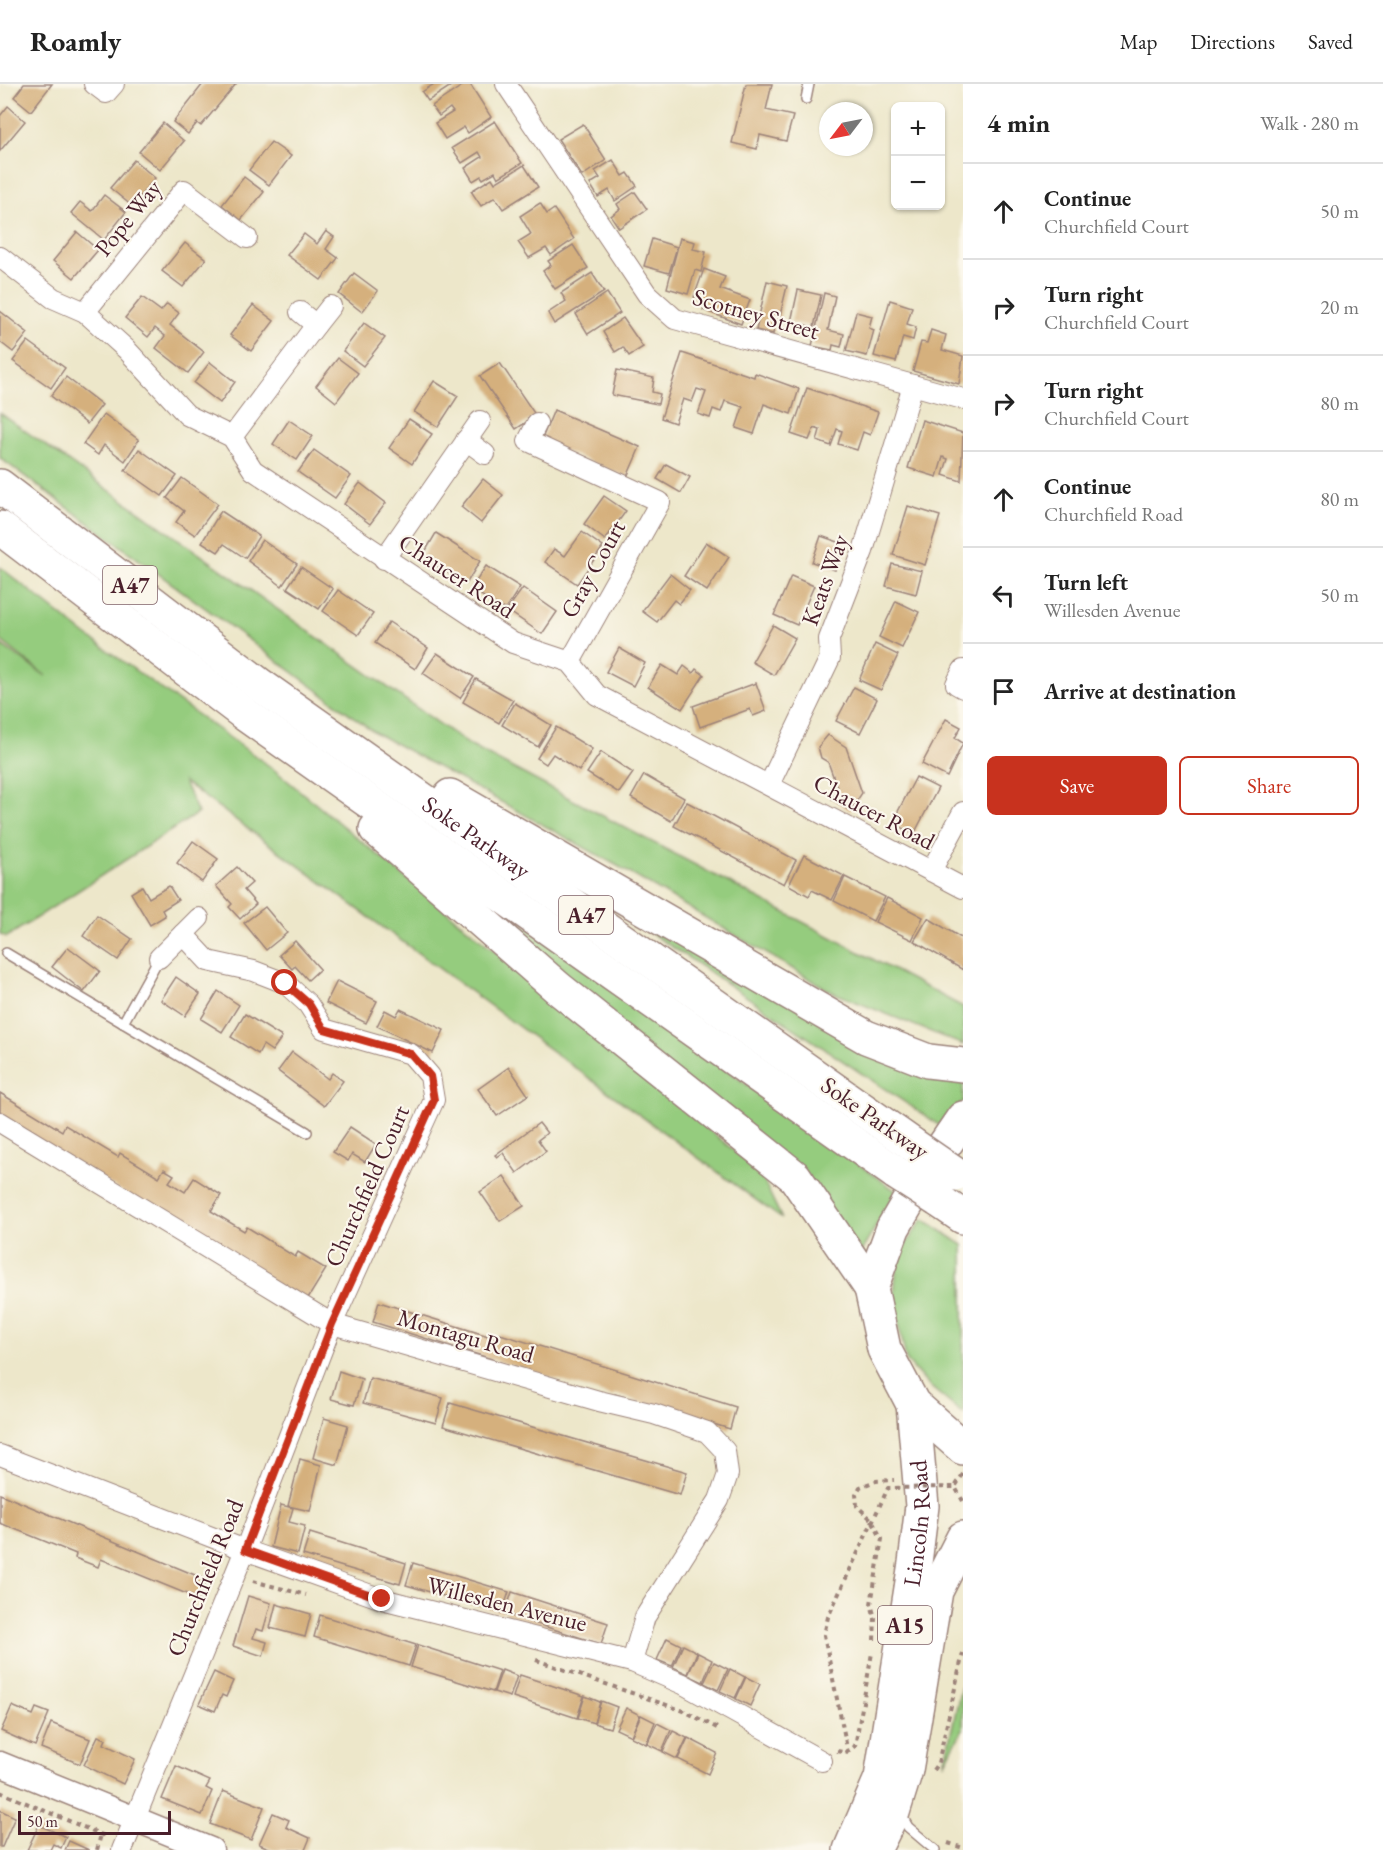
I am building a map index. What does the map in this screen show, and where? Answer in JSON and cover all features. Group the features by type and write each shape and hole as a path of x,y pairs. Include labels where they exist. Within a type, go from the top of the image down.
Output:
{"highway":[{"name":"Soke Parkway","path":"0,486 260,685 913,1145 955,1192"},
{"name":"Soke Parkway","path":"0,528 246,715 896,1173 955,1192"},
{"name":"A47","path":"260,685 866,1037 928,1061 963,1065"},
{"name":"A47","path":"246,715 558,988 795,1177 872,1288"},
{"path":"963,1118 924,1175 893,1228 872,1288 884,1349 913,1404 963,1448"},
{"name":"Lincoln Road","path":"850,1850 881,1778 915,1563 922,1506 913,1404"},
{"name":"Lincoln Road","path":"874,1850 897,1799 906,1770 936,1591 963,1538"}],"street":[{"path":"94,84 106,93 114,84"},
{"name":"Scotney Street","path":"506,84 647,294 675,319 963,399"},
{"name":"Pope Way","path":"85,312 184,190 247,238"},
{"path":"0,257 53,298 85,312 126,349 187,415 232,437 331,306"},
{"path":"300,312 316,325"},
{"name":"Keats Way","path":"769,785 830,658 829,639 863,551 913,385"},
{"path":"384,559 480,421"},
{"name":"Gray Court","path":"537,423 528,441 660,502 570,662"},
{"name":"Chaucer Road","path":"232,437 253,470 513,643 570,662 597,695 963,888"},
{"path":"466,440 485,454"},
{"path":"963,670 956,684 963,688"},
{"name":"Chaucer Road","path":"931,872 963,812"},
{"path":"159,958 199,918"},
{"name":"Churchfield Court","path":"183,934 208,961 254,970 285,983 309,1004 324,1029 411,1054 430,1076 434,1100 332,1324"},
{"name":"Montagu Road","path":"0,1122 332,1324 676,1421 707,1432 725,1451 728,1474 719,1500 645,1617 632,1662"},
{"name":"Churchfield Road","path":"123,1847 245,1550 332,1324"},
{"name":"Willesden Avenue","path":"0,1455 245,1550 382,1599 632,1662 683,1684 824,1755"},
{"path":"0,1764 211,1850"}],"lane":[{"path":"806,99 809,84"},
{"path":"6,953 307,1132"},
{"path":"123,1023 159,958"},
{"path":"897,1799 899,1810 908,1827 935,1850"}],"path":[{"path":"955,1487 963,1473"},
{"path":"824,1755 848,1753 855,1746 874,1640 875,1618 871,1604 882,1539 871,1519 859,1510 856,1494 860,1487 876,1481 920,1479"},
{"path":"848,1753 824,1635 828,1617 888,1488 955,1487"},
{"path":"955,1487 963,1501"},
{"path":"245,1582 250,1580 318,1598"},
{"path":"929,1776 938,1763 963,1653"},
{"path":"535,1660 684,1711 725,1732"},
{"path":"0,1792 101,1834 123,1847"},
{"path":"97,1850 101,1834"}],"green space":[{"path":"0,413 471,746 963,1007 963,1045 832,992 616,865 376,733 0,458"},
{"path":"0,567 86,635 272,768 618,1052 760,1173 782,1219 184,782 198,813 7,937 0,934 0,644 46,676 0,640"},
{"path":"506,912 896,1191 860,1254 503,921"},
{"path":"650,922 963,1076 963,1102 939,1125 645,929"},
{"path":"923,1219 963,1245 963,1414 927,1384 906,1360 894,1299 897,1257"},
{"path":"963,1679 963,1729 944,1764"}],"building":[{"path":"24,84 52,84 31,111 14,97"},
{"path":"203,84 236,84 201,126 197,123 188,134 173,122"},
{"path":"434,84 454,84 428,101 422,92"},
{"path":"465,84 470,84 491,117 468,133 464,127 445,139 435,123 453,112 450,108 439,116 432,106"},
{"path":"746,84 772,84 766,110 793,116 786,141 760,135 757,149 732,143"},
{"path":"8,106 25,121 0,151 0,116"},
{"path":"495,121 522,163 498,178 495,172 483,179 481,176 473,181 465,168 482,157 479,152 462,163 452,148"},
{"path":"163,123 184,141 160,170 139,152"},
{"path":"583,124 606,160 582,176 558,139"},
{"path":"271,142 291,156 269,185 249,170"},
{"path":"134,160 155,178 132,206 110,188"},
{"path":"613,160 623,176 628,173 637,186 615,201 609,190 598,197 590,184 600,178 595,171"},
{"path":"524,165 538,187 503,209 495,197 481,206 471,191 492,178 495,183"},
{"path":"244,177 264,192 241,220 222,205"},
{"path":"635,192 647,209 619,228 611,216 620,209 617,204"},
{"path":"104,195 126,212 104,240 71,213 80,202 92,211"},
{"path":"540,203 547,214 554,209 574,239 551,255 546,248 529,258 518,242 531,234 520,216"},
{"path":"326,231 334,237 326,249 338,258 321,280 287,255 304,234 317,244"},
{"path":"77,232 98,250 74,278 53,261"},
{"path":"680,238 695,242 693,249 706,252 701,272 695,270 688,294 667,288"},
{"path":"652,239 677,247 669,273 644,266"},
{"path":"185,243 206,259 183,287 162,271"},
{"path":"573,245 588,268 555,289 543,271 551,265 548,261"},
{"path":"704,269 725,277 720,289 750,300 741,324 703,310 706,302 694,297"},
{"path":"354,273 378,291 362,312 339,294"},
{"path":"592,273 604,292 554,324 548,313 566,301 561,293"},
{"path":"767,281 787,286 778,324 775,323 773,334 756,330"},
{"path":"798,290 821,295 814,327 791,322"},
{"path":"607,293 620,313 588,334 576,314"},
{"path":"824,293 835,296 828,330 844,334 841,347 833,345 832,350 812,346"},
{"path":"142,297 161,311 167,304 179,313 170,325 204,352 188,373 156,348 165,336 155,328 148,337 125,318"},
{"path":"890,300 912,307 907,324 916,327 913,340 903,337 896,362 874,356"},
{"path":"253,305 274,321 251,351 230,335"},
{"path":"0,311 28,333 13,352 0,342"},
{"path":"856,312 872,316 869,328 874,330 867,356 846,351"},
{"path":"623,318 643,347 629,356 623,347 615,352 603,332"},
{"path":"364,323 385,338 363,366 343,351"},
{"path":"931,330 946,335 942,350 963,356 959,384 913,371 921,342 927,343"},
{"path":"28,341 65,368 51,388 13,361"},
{"path":"682,353 754,377 755,373 799,389 791,414 764,404 754,434 736,428 743,407 725,401 721,412 713,409 710,418 698,414 706,392 697,389 692,402 683,399 675,423 661,418"},
{"path":"338,358 358,373 336,402 316,386"},
{"path":"210,362 235,382 220,403 194,383"},
{"path":"500,363 536,416 516,429 480,376"},
{"path":"617,370 654,378 652,392 660,394 658,404 612,395"},
{"path":"66,377 102,405 87,424 51,396"},
{"path":"434,381 458,396 438,427 414,412"},
{"path":"807,388 878,412 870,435 863,432 857,450 838,444 842,431 837,429 831,446 817,441 820,430 814,428 809,440 791,434"},
{"path":"554,410 640,447 627,477 541,441"},
{"path":"104,414 139,440 125,461 104,445 98,455 83,444"},
{"path":"409,419 432,434 412,464 389,448"},
{"path":"289,420 313,436 297,460 273,444"},
{"path":"922,420 963,433 961,481 943,475 948,459 943,457 937,477 908,468"},
{"path":"139,449 177,476 162,496 125,470"},
{"path":"314,450 351,476 335,498 298,472"},
{"path":"666,464 690,477 681,493 657,479"},
{"path":"182,478 218,504 195,535 176,522 184,511 167,498"},
{"path":"483,479 503,495 481,523 461,507"},
{"path":"360,483 386,503 370,524 344,504"},
{"path":"604,496 626,511 605,540 584,524"},
{"path":"908,506 940,516 925,565 893,555"},
{"path":"221,511 259,536 245,558 224,544 218,552 202,542"},
{"path":"582,532 603,547 577,584 545,562 554,549 565,556"},
{"path":"436,533 480,561 466,584 422,557"},
{"path":"821,536 844,544 835,570 812,562"},
{"path":"262,540 297,564 282,586 248,561"},
{"path":"706,542 729,557 707,591 684,576"},
{"path":"892,564 922,571 916,594 886,586"},
{"path":"486,566 520,587 505,610 471,589"},
{"path":"301,567 333,589 319,609 287,588"},
{"path":"670,574 690,590 679,604 674,600 657,622 642,611"},
{"path":"791,576 814,586 797,625 774,615"},
{"path":"523,588 557,612 542,634 507,610"},
{"path":"338,590 373,614 358,635 323,611"},
{"path":"896,601 919,612 902,648 879,637"},
{"path":"389,622 428,648 415,669 375,643"},
{"path":"773,625 795,638 774,675 752,662"},
{"path":"875,644 898,655 881,690 859,680"},
{"path":"619,648 645,663 633,686 606,672"},
{"path":"437,653 474,677 460,698 423,673"},
{"path":"662,665 678,675 684,666 693,673 696,669 704,675 682,709 648,687"},
{"path":"476,679 513,700 499,723 463,702"},
{"path":"756,683 766,711 753,716 750,709 700,727 693,706"},
{"path":"854,687 877,699 860,733 836,721"},
{"path":"515,703 551,725 538,747 502,725"},
{"path":"946,719 961,727 955,738 963,743 947,777 922,764"},
{"path":"556,727 592,749 579,771 553,754 546,764 537,758"},
{"path":"828,735 846,747 862,793 850,811 832,799 838,790 828,762 821,758 818,747"},
{"path":"601,752 633,773 619,793 587,773"},
{"path":"644,775 684,798 671,821 631,798"},
{"path":"916,777 938,788 914,834 892,823"},
{"path":"687,802 796,860 784,884 674,826"},
{"path":"193,841 218,859 202,882 177,863"},
{"path":"804,855 844,876 832,900 812,890 809,896 789,885"},
{"path":"237,867 252,883 244,890 256,904 240,919 229,907 232,904 216,886"},
{"path":"845,877 885,897 873,921 834,901"},
{"path":"142,886 149,898 169,886 178,900 162,910 165,916 150,925 131,893"},
{"path":"887,898 923,917 912,940 875,922"},
{"path":"265,907 287,933 266,950 244,923"},
{"path":"97,915 132,939 118,960 83,936"},
{"path":"928,918 963,939 963,970 914,941"},
{"path":"295,941 320,969 308,980 295,966 292,969 279,955"},
{"path":"68,947 100,971 84,992 52,967"},
{"path":"176,977 200,994 185,1016 161,1000"},
{"path":"337,981 377,1001 366,1023 326,1003"},
{"path":"218,991 239,1005 222,1032 201,1019"},
{"path":"400,1009 444,1030 433,1053 377,1026 385,1010 396,1016"},
{"path":"245,1014 282,1037 272,1051 263,1045 258,1054 231,1037"},
{"path":"292,1052 328,1079 332,1073 343,1081 324,1106 278,1071"},
{"path":"509,1067 528,1095 497,1116 478,1089"},
{"path":"0,1093 62,1131 65,1125 118,1157 120,1153 159,1177 164,1169 174,1175 169,1182 185,1192 194,1178 221,1195 211,1211 244,1231 247,1227 295,1257 298,1252 326,1269 305,1303 0,1117"},
{"path":"539,1123 547,1133 538,1140 546,1151 517,1173 503,1153 497,1157 495,1155"},
{"path":"350,1127 376,1144 365,1162 352,1154 348,1161 333,1152"},
{"path":"504,1176 524,1206 500,1221 480,1192"},
{"path":"379,1302 498,1339 500,1334 736,1407 730,1429 615,1394 614,1397 373,1322"},
{"path":"339,1371 362,1379 354,1405 331,1399"},
{"path":"370,1378 443,1398 436,1423 363,1403"},
{"path":"450,1403 687,1472 680,1495 443,1426"},
{"path":"324,1418 348,1425 337,1465 313,1458"},
{"path":"300,1459 321,1465 310,1511 288,1506"},
{"path":"0,1494 207,1580 199,1599 101,1559 98,1567 75,1558 76,1554 0,1523"},
{"path":"281,1505 293,1508 289,1522 305,1526 298,1554 271,1547"},
{"path":"310,1533 406,1563 400,1584 303,1555"},
{"path":"413,1563 509,1592 502,1613 406,1585"},
{"path":"512,1592 608,1623 601,1644 505,1614"},
{"path":"248,1596 271,1603 263,1631 256,1629 253,1638 267,1642 263,1656 233,1646"},
{"path":"276,1604 311,1614 305,1637 270,1628"},
{"path":"320,1615 416,1645 409,1666 314,1637"},
{"path":"667,1638 681,1645 672,1666 657,1660"},
{"path":"418,1645 500,1671 493,1692 411,1667"},
{"path":"683,1645 697,1652 688,1674 673,1667"},
{"path":"698,1653 712,1660 703,1682 688,1675"},
{"path":"714,1662 728,1669 718,1690 704,1683"},
{"path":"730,1669 745,1677 735,1698 720,1691"},
{"path":"502,1670 517,1676 510,1697 494,1692"},
{"path":"214,1672 233,1681 226,1697 222,1695 215,1711 199,1704"},
{"path":"520,1675 584,1696 577,1718 513,1697"},
{"path":"746,1677 760,1684 750,1706 736,1699"},
{"path":"585,1696 600,1702 594,1723 578,1718"},
{"path":"601,1701 617,1707 610,1728 594,1723"},
{"path":"12,1706 33,1715 36,1708 49,1713 35,1746 1,1731"},
{"path":"626,1708 640,1715 631,1736 616,1729"},
{"path":"641,1715 655,1722 646,1744 631,1737"},
{"path":"51,1723 90,1739 80,1764 41,1748"},
{"path":"657,1723 671,1730 662,1751 647,1744"},
{"path":"673,1731 687,1738 677,1759 663,1752"},
{"path":"98,1736 106,1739 104,1744 135,1759 123,1784 84,1765"},
{"path":"688,1738 717,1753 708,1774 678,1759"},
{"path":"176,1766 210,1781 206,1788 212,1791 202,1815 162,1799"},
{"path":"223,1791 264,1807 251,1840 210,1824"},
{"path":"0,1810 15,1817 2,1847 0,1847"},
{"path":"273,1813 289,1820 286,1827 310,1838 305,1850 274,1850 259,1844"},
{"path":"39,1825 66,1837 61,1848 53,1844 50,1850 27,1850"},
{"path":"69,1841 89,1850 65,1850"}],"route":[{"path":"285,983 309,1004 324,1029 411,1054 430,1076 434,1100 332,1324 245,1550 382,1599"}]}
